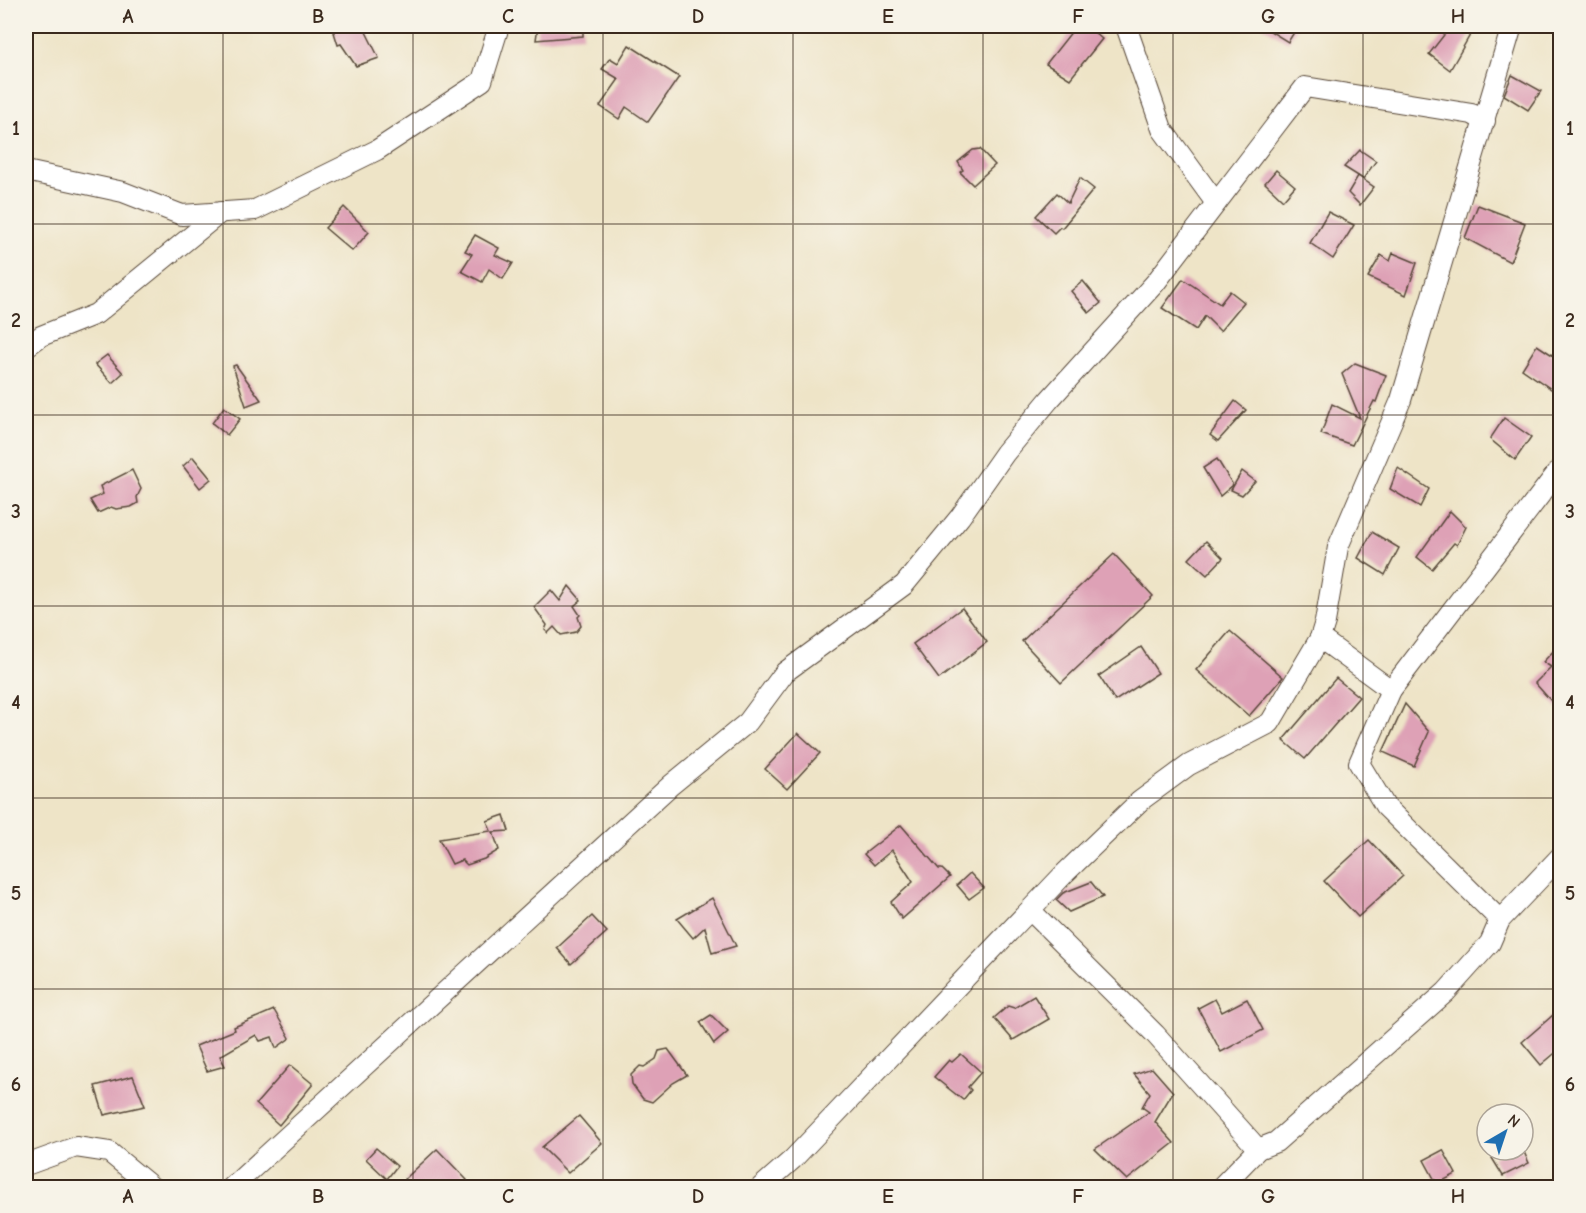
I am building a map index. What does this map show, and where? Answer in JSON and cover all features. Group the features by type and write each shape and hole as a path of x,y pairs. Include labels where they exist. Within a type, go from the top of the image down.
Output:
{"street":[{"path":"26,171 123,192 182,215 255,210 377,150 482,81 499,26"},
{"path":"1126,26 1162,129 1216,203"},
{"path":"760,1188 793,1159 1065,873 1140,801 1189,765 1270,723 1320,638 1325,622 1338,547 1401,400 1512,26"},
{"path":"231,1188 671,785 748,722 785,672 904,585 960,518 1005,453 1049,400 1156,282 1305,87 1472,114 1485,121"},
{"path":"26,347 41,336 96,314 221,212"},
{"path":"1500,920 1385,806 1359,763 1391,690 1560,469"},
{"path":"1320,638 1391,690"},
{"path":"1220,1188 1258,1149 1276,1142 1446,992 1490,943 1500,920 1560,857"},
{"path":"1031,911 1155,1034 1258,1149"},
{"path":"26,1165 76,1147 110,1152 153,1188"}],"building":[{"path":"332,26 363,26 379,58 356,66 341,44 338,45"},
{"path":"538,26 583,26 583,36 536,40"},
{"path":"1076,26 1087,26 1102,39 1070,79 1046,64"},
{"path":"1262,26 1298,26 1288,42"},
{"path":"1451,26 1470,35 1450,70 1429,54"},
{"path":"629,45 679,77 648,122 626,107 619,119 600,106 619,79 602,69 610,58 618,63"},
{"path":"1512,75 1541,91 1528,110 1504,95"},
{"path":"980,149 995,165 973,185 960,172 963,170 958,162 973,150"},
{"path":"1360,150 1376,161 1363,179 1344,167"},
{"path":"1276,170 1295,186 1283,200 1265,183"},
{"path":"1358,176 1374,187 1360,205 1348,193"},
{"path":"1080,178 1094,189 1062,228 1060,227 1054,233 1036,216 1057,193 1068,203"},
{"path":"1478,205 1525,223 1510,262 1465,238"},
{"path":"344,207 369,232 352,251 325,228"},
{"path":"1328,212 1354,225 1333,259 1310,243"},
{"path":"475,235 499,248 495,255 513,263 503,279 489,269 482,282 461,271 472,254 465,251"},
{"path":"1393,253 1417,263 1406,295 1368,277 1381,255 1390,261"},
{"path":"1183,279 1220,304 1230,291 1244,302 1220,331 1205,316 1196,330 1162,308"},
{"path":"1083,281 1101,303 1089,313 1071,291"},
{"path":"1537,345 1560,360 1560,395 1522,369"},
{"path":"107,355 123,373 112,383 95,364"},
{"path":"1355,363 1386,375 1376,402 1374,401 1352,445 1321,434 1332,404 1360,418 1342,374"},
{"path":"236,365 261,400 246,406 233,366"},
{"path":"1235,401 1246,410 1218,441 1210,435"},
{"path":"224,407 240,419 227,435 212,423"},
{"path":"1504,418 1531,437 1515,460 1490,439"},
{"path":"193,457 211,479 200,488 183,466"},
{"path":"1217,459 1233,485 1220,496 1203,468"},
{"path":"1398,468 1429,489 1420,507 1390,489"},
{"path":"132,470 141,489 137,497 138,503 131,507 116,509 111,507 98,513 90,500 103,494 100,486"},
{"path":"1242,471 1255,481 1242,495 1231,490"},
{"path":"1450,511 1466,527 1457,545 1454,543 1432,569 1417,557"},
{"path":"1372,532 1399,548 1385,575 1358,558"},
{"path":"1206,541 1223,558 1207,575 1189,559"},
{"path":"1114,554 1153,596 1061,683 1022,641"},
{"path":"569,586 581,600 574,606 580,615 578,617 581,626 576,632 561,635 554,627 548,633 545,630 547,625 534,607 551,590 560,601"},
{"path":"962,608 987,642 939,679 913,644"},
{"path":"1230,631 1283,677 1249,716 1196,670"},
{"path":"1560,644 1560,711 1535,683 1551,667 1543,662"},
{"path":"1141,647 1158,673 1115,701 1099,676"},
{"path":"1336,678 1359,697 1305,759 1283,740"},
{"path":"1405,704 1429,732 1414,766 1383,752"},
{"path":"798,733 820,753 787,789 765,769"},
{"path":"504,815 509,831 493,832 499,850 467,865 462,860 452,864 439,839 491,831 487,821"},
{"path":"901,825 939,869 950,877 902,919 891,902 913,882 892,850 874,865 864,854"},
{"path":"1369,840 1403,876 1358,917 1324,881"},
{"path":"970,873 984,888 969,899 957,885"},
{"path":"1091,882 1103,897 1069,912 1056,900 1063,893"},
{"path":"712,898 736,946 712,953 705,927 693,938 677,919"},
{"path":"592,916 607,932 571,964 557,948"},
{"path":"1034,996 1049,1019 1013,1040 994,1018 1008,1006 1014,1008"},
{"path":"1215,999 1222,1012 1247,999 1263,1030 1221,1052 1198,1008"},
{"path":"1560,1009 1560,1049 1541,1065 1522,1042"},
{"path":"274,1010 290,1038 276,1048 272,1037 260,1041 256,1035 220,1056 225,1066 207,1071 196,1046 235,1030 234,1027"},
{"path":"711,1015 728,1032 714,1044 700,1022"},
{"path":"668,1049 687,1075 673,1083 652,1102 643,1099 632,1084 631,1075 640,1066 644,1067 656,1059 659,1051"},
{"path":"961,1054 981,1072 968,1087 971,1090 963,1100 934,1077 949,1060 952,1062"},
{"path":"290,1065 313,1084 279,1125 256,1104"},
{"path":"1152,1068 1173,1092 1155,1122 1174,1143 1127,1180 1095,1149 1149,1112 1142,1107 1150,1093 1134,1074"},
{"path":"133,1076 145,1106 104,1115 95,1086"},
{"path":"579,1116 602,1143 568,1173 542,1147"},
{"path":"376,1148 397,1166 387,1179 366,1159"},
{"path":"437,1149 467,1180 460,1188 416,1188 405,1179"},
{"path":"1443,1150 1456,1174 1437,1184 1424,1160"},
{"path":"1494,1162 1529,1162 1529,1163 1503,1176"}]}
